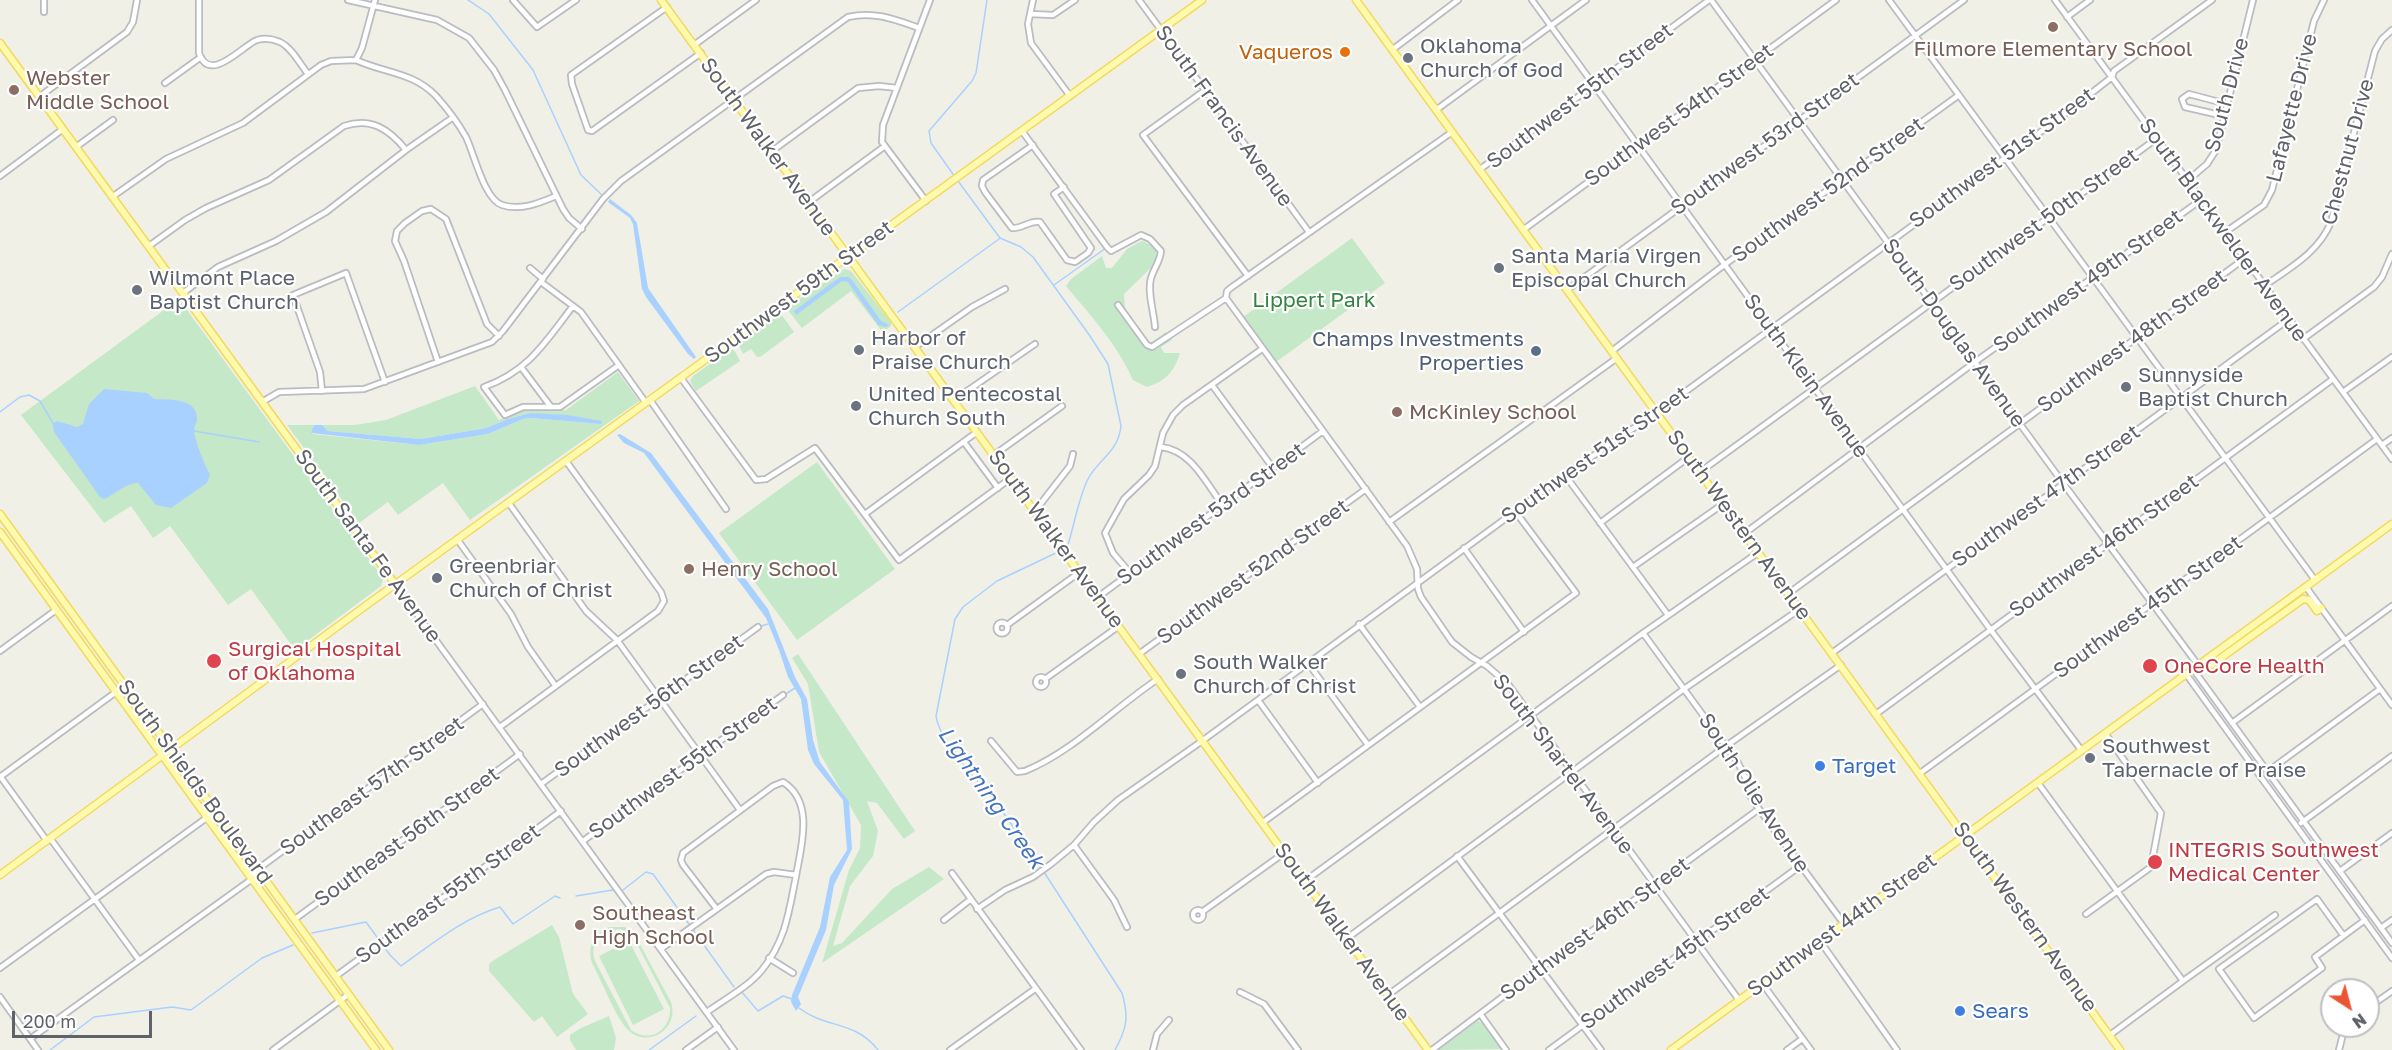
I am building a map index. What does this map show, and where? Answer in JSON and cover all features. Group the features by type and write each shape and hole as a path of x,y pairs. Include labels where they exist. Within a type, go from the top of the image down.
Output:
{"main road":[{"name":"South Walker Avenue","path":"661,0 1428,1050"},
{"name":"Southwest 59th Street","path":"0,875 395,584 1202,0"},
{"name":"South Western Avenue","path":"1356,0 2121,1050"},
{"name":"South Santa Fe Avenue","path":"0,44 395,584"},
{"name":"South Shields Boulevard","path":"0,514 3,524 88,634 390,1050"},
{"name":"Southwest 44th Street","path":"1671,1050 2392,524"},
{"name":"South Shields Boulevard","path":"0,532 376,1050"},
{"path":"2195,667 2211,665 2303,599 2309,600 2319,610"},
{"path":"79,641 88,634"}],"street":[{"path":"44,0 44,12"},
{"path":"39,97 127,32 133,22 137,0"},
{"path":"199,0 198,44 201,57 211,64 219,65 251,43 259,39 268,39 284,45 308,74"},
{"path":"348,0 374,3 437,20 469,38 494,70 506,90 556,196 569,218 582,229"},
{"path":"513,0 537,27 576,0"},
{"path":"694,45 756,0"},
{"path":"926,201 882,142 883,125 930,0"},
{"path":"1033,0 1028,24 1031,43 1070,96"},
{"path":"1031,14 1053,15 1075,0"},
{"name":"South Francis Avenue","path":"1139,0 1308,232"},
{"path":"1392,50 1458,0"},
{"name":"South Klein Avenue","path":"1532,0 1990,629 2082,750"},
{"path":"1436,110 1586,0"},
{"name":"South Douglas Avenue","path":"1710,0 2020,422 2062,483 2153,604 2232,723 2392,943"},
{"name":"Southwest 55th Street","path":"1479,170 1710,0"},
{"name":"Southwest 54th Street","path":"1523,230 1836,0"},
{"path":"1889,0 2315,580"},
{"name":"Southwest 53rd Street","path":"1567,290 1964,0"},
{"name":"South Blackwelder Avenue","path":"2055,0 2392,459"},
{"path":"2067,17 2090,0"},
{"name":"Southwest 51st Street","path":"977,909 1051,864 1074,845 1118,800 2005,158 2112,77 2114,71 2212,0"},
{"name":"South Drive","path":"2187,182 2212,157 2253,0"},
{"name":"Lafayette Drive","path":"2224,233 2264,205 2272,190 2314,21 2324,0"},
{"path":"356,60 362,48 374,3"},
{"path":"667,7 571,75 586,126 592,131 701,54"},
{"path":"262,402 279,392 357,391 487,344 499,336 614,187 734,99 848,17 870,13 891,17 919,28"},
{"name":"Chestnut Drive","path":"2264,286 2314,250 2325,237 2331,222 2375,51 2382,39 2392,30"},
{"path":"165,83 201,57"},
{"path":"112,197 166,159 243,123 308,74 332,61 356,60 412,79 435,95 466,137 492,196 500,204 515,207 531,206 556,196"},
{"path":"772,151 858,88 879,86 897,88"},
{"path":"1204,91 1143,135 1248,276"},
{"path":"2224,116 2185,107 2182,99 2189,94 2227,104"},
{"name":"Southwest 52nd Street","path":"1612,351 1724,265 1959,95"},
{"path":"183,293 218,267 276,241 326,212 406,150 452,118"},
{"path":"76,147 113,120"},
{"path":"148,246 206,208 269,180 344,126 355,122 385,128 406,150"},
{"path":"0,176 63,129"},
{"path":"1022,131 1111,250 1141,235 1150,239 1161,250 1159,263 1151,278 1150,290 1155,327"},
{"path":"1119,305 1148,345 1152,347 1226,298 1227,291 1452,132"},
{"name":"Southwest 50th Street","path":"1700,472 2156,139"},
{"path":"1033,145 983,180 983,189 1012,228 1035,221 1040,222 1067,260 1075,262 1088,254 1091,246 1054,194 1064,187"},
{"path":"809,202 885,146"},
{"name":"Southwest 49th Street","path":"1745,533 1858,448 2200,200"},
{"path":"438,362 404,261 394,241 397,231 422,211 431,209 446,219 487,324 499,336"},
{"path":"2303,339 2364,297 2382,277 2392,254"},
{"name":"Southwest 48th Street","path":"1789,593 2244,259"},
{"path":"530,268 581,312 726,509"},
{"path":"322,392 320,372 293,295 346,273 385,382"},
{"path":"915,347 959,315 1005,289"},
{"name":"South Shartel Avenue","path":"1226,298 1366,489 1414,560 1418,589 1426,606 1452,642 1508,684 1739,1000"},
{"path":"573,306 536,356 503,380 484,387 505,415 523,407 560,407 619,364"},
{"name":"Southwest 47th Street","path":"1832,653 2062,483 2289,320"},
{"path":"954,400 1035,344"},
{"path":"1130,573 1113,553 1105,533 1124,499 1155,466 1163,433 1173,415 1183,405 1262,349"},
{"path":"2343,392 2392,357"},
{"path":"1389,522 1617,358"},
{"path":"521,367 551,407"},
{"path":"681,378 756,480 766,479 815,448 899,560 1011,478"},
{"name":"Southwest 46th Street","path":"1876,714 2333,379"},
{"path":"1212,385 1273,468"},
{"path":"994,455 1062,406"},
{"path":"865,514 977,432"},
{"name":"Southwest 53rd Street","path":"1098,597 1323,432"},
{"path":"2382,445 2392,438"},
{"name":"Southwest 45th Street","path":"1919,774 2377,440"},
{"path":"964,442 998,488"},
{"path":"1161,447 1180,453 1187,458 1222,504"},
{"path":"1035,511 1071,466 1073,454"},
{"path":"1600,522 1689,457"},
{"path":"500,727 658,611 664,601 661,592 566,461"},
{"path":"1565,475 1668,615"},
{"name":"Southwest 52nd Street","path":"1139,654 1366,489"},
{"path":"508,502 586,611 617,640 660,697 740,810"},
{"path":"1633,567 1724,504"},
{"path":"1262,823 1576,593 1515,511"},
{"path":"457,539 511,614 534,656 555,686"},
{"path":"1464,548 1524,632"},
{"path":"1305,881 1643,633 1759,552"},
{"path":"1007,625 1080,572"},
{"name":"South Santa Fe Avenue","path":"395,584 734,1050"},
{"path":"2306,587 2319,610 2392,705"},
{"path":"2232,723 2392,606"},
{"path":"1346,939 1684,690 1800,609"},
{"path":"0,651 56,610"},
{"path":"1359,624 1420,707"},
{"path":"1046,679 1119,626"},
{"name":"Southwest 56th Street","path":"541,784 758,627"},
{"name":"South Olie Avenue","path":"1643,633 1742,770 1749,794 1759,809 1844,924"},
{"path":"1308,663 1368,745"},
{"path":"1388,995 1726,746 1841,665"},
{"path":"2186,674 2392,958"},
{"name":"Southwest 52nd Street","path":"991,741 1017,772 1025,771 1096,727 1130,697 1158,679"},
{"path":"2267,772 2380,689"},
{"path":"116,692 0,776 139,960"},
{"name":"Southwest 55th Street","path":"583,841 783,695"},
{"path":"1258,700 1318,783"},
{"name":"Southeast 57th Street","path":"30,1039 252,879 258,869 483,704"},
{"path":"2086,914 2151,867 2161,813 2105,733"},
{"name":"Southeast 56th Street","path":"294,919 520,754"},
{"path":"2296,826 2392,756"},
{"path":"707,1012 757,975 770,958 785,930 801,856 804,823 797,799 788,785 783,782 773,786 740,810 688,849 682,857 683,865 717,908"},
{"path":"2038,783 2183,981"},
{"name":"Southwest 46th Street","path":"1428,1050 1481,1015 1541,968 1759,809"},
{"path":"0,968 216,811"},
{"name":"Southeast 55th Street","path":"336,976 561,812"},
{"path":"2340,871 2392,833"},
{"path":"1074,845 1114,900 1127,927"},
{"path":"1202,912 1284,853"},
{"path":"1457,856 1601,1050"},
{"name":"Southwest 45th Street","path":"1549,1050 1800,866"},
{"path":"661,949 766,874 774,872 796,876"},
{"path":"952,873 1081,1050"},
{"path":"944,920 971,899"},
{"path":"2343,935 2317,899 2219,969 2253,1018 2322,968 2315,957 2365,920"},
{"path":"2110,1035 2275,915"},
{"path":"2381,928 2392,921"},
{"path":"1821,941 1896,1050"},
{"path":"770,958 793,973"},
{"path":"1762,983 1811,1050"},
{"path":"950,1050 1035,989"},
{"path":"1240,993 1264,1004 1298,1050"},
{"name":"Southeast 55th Street","path":"273,1050 349,994"},
{"path":"0,996 38,1050"},
{"path":"1481,1015 1506,1050"},
{"path":"1153,1050 1157,1034 1169,1020"},
{"path":"686,1050 718,1027"},
{"path":"1787,1050 1802,1039"}],"green space":[{"name":"Lippert Park","path":"1352,238 1385,283 1276,362 1243,317"},
{"path":"1142,241 1156,247 1157,262 1124,294 1125,308 1150,343 1166,332 1172,340 1161,347 1164,353 1180,353 1168,375 1147,387 1133,380 1111,342 1066,286 1071,279 1102,256 1106,268 1112,268 1127,249"},
{"path":"844,269 851,271 891,322 891,326 884,331 881,330 851,291 802,328 786,308"},
{"path":"179,299 383,578 381,586 295,650 251,589 228,605 170,526 153,538 131,506 104,523 21,415"},
{"path":"781,314 794,332 760,357 757,357 751,349 743,354 738,344 739,341"},
{"path":"731,349 735,351 740,361 696,391 690,381 693,376"},
{"path":"618,372 639,401 470,520 443,483 398,515 388,502 359,523 287,425 314,425 312,434 419,445 488,434 523,419 531,418 601,424 530,413 486,428 421,439 328,431 322,425 355,425 386,420 475,386 499,420 522,410 566,410"},
{"path":"817,462 895,569 797,640 719,533"},
{"path":"798,654 915,831 904,839 877,803 867,801 878,831 873,856 850,886 833,946 842,943 892,889 929,867 944,879 822,963 849,870 860,848 861,825 819,752 808,684 792,658"},
{"path":"552,925 559,937 573,994 588,1014 557,1037 542,1016 534,1022 489,971 489,964 494,960"},
{"path":"609,927 625,927 636,937 671,1002 673,1012 671,1021 660,1034 644,1037 635,1035 627,1029 617,1015 592,963 590,951 593,941 599,933","holes":["620,929 634,938 670,1008 667,1023 652,1035 645,1036 631,1030 595,961 595,943 602,935"]},
{"path":"629,941 664,1009 633,1025 599,956"},
{"path":"609,1016 616,1038 614,1050 576,1050 570,1040 570,1035"},
{"path":"1477,1021 1483,1022 1503,1049 1438,1050"}],"water":[{"path":"610,199 631,215 637,223 648,288 696,357 694,359 646,297 642,289 633,224 630,218 608,202"},
{"path":"840,277 848,277 852,280 881,321 889,325 886,327 878,325 848,282 842,281 796,315 794,311"},
{"path":"104,389 147,393 154,399 180,401 191,406 197,417 194,430 196,440 210,474 207,483 171,508 156,505 138,483 133,483 104,499 100,497 54,432 53,424 57,421 77,427 83,424 89,404"},
{"path":"530,413 567,415 602,421 601,424 523,419 488,434 419,445 311,433 314,425 322,425 328,431 421,439 486,428"},
{"path":"620,434 651,453 768,609 795,677 807,699 813,740 820,762 849,802 852,849 834,885 826,930 798,997 801,1004 796,1011 791,1002 792,995 820,927 830,877 847,850 843,800 814,764 808,750 801,699 788,677 766,618 644,453 624,443 617,435"}],"waterway":[{"path":"468,0 489,14 533,70 581,175 603,196"},
{"name":"Lightning Creek","path":"955,177 931,143 929,131 972,81 976,73 987,0"},
{"name":"Lightning Creek","path":"958,181 1000,238 1021,247 1033,257 1108,364 1121,426 1119,436 1112,450 1091,473 1087,481 1068,545 1064,548"},
{"path":"898,312 999,239"},
{"path":"1054,285 1106,248"},
{"path":"0,412 20,397 29,395 40,401 54,425"},
{"path":"194,431 259,442"},
{"name":"Lightning Creek","path":"1041,868 996,803 952,750 939,727 936,716 955,619 963,607 997,581 1060,551"},
{"path":"758,627 768,624"},
{"path":"784,695 795,688"},
{"path":"623,890 646,872 653,874 734,987"},
{"name":"Lightning Creek","path":"1044,872 1122,993 1126,1022 1115,1050"},
{"path":"576,896 613,890"},
{"path":"312,933 366,922 401,966 448,932 486,912 500,907 513,924 555,896 560,898"},
{"path":"50,1050 94,1017 172,1007 191,1010 262,958 293,945"},
{"path":"741,991 758,1011 783,996 792,999"},
{"path":"799,1008 809,1015 860,1034 878,1050"},
{"path":"649,1050 696,1016"}],"place":[{"name":"Fillmore Elementary School","path":"2053,27"},
{"name":"Vaqueros","path":"1345,52"},
{"name":"Oklahoma Church of God","path":"1408,58"},
{"name":"Webster Middle School","path":"14,90"},
{"name":"Santa Maria Virgen Episcopal Church","path":"1499,268"},
{"name":"Wilmont Place Baptist Church","path":"137,290"},
{"name":"Harbor of Praise Church","path":"859,350"},
{"name":"Champs Investments Properties","path":"1536,351"},
{"name":"Sunnyside Baptist Church","path":"2126,387"},
{"name":"United Pentecostal Church South","path":"856,406"},
{"name":"McKinley School","path":"1397,412"},
{"name":"Henry School","path":"689,569"},
{"name":"Greenbriar Church of Christ","path":"437,578"},
{"name":"Surgical Hospital of Oklahoma","path":"214,661"},
{"name":"OneCore Health","path":"2150,666"},
{"name":"South Walker Church of Christ","path":"1181,674"},
{"name":"Southwest Tabernacle of Praise","path":"2090,758"},
{"name":"Target","path":"1820,766"},
{"name":"INTEGRIS Southwest Medical Center","path":"2155,862"},
{"name":"Southeast High School","path":"580,925"},
{"name":"Sears","path":"1960,1011"}]}
